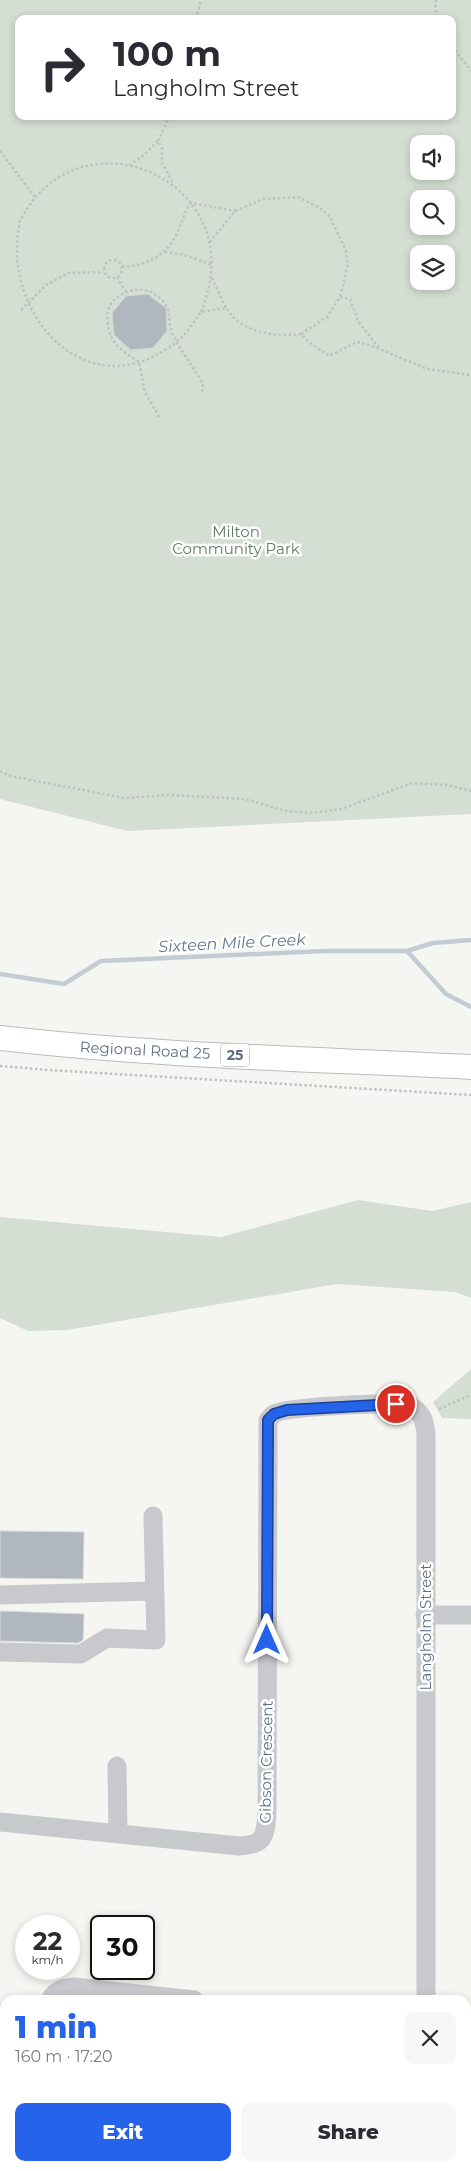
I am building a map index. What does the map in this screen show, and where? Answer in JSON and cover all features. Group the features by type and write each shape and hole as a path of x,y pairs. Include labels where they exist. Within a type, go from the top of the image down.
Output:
{"main road":[{"name":"Regional Road 25","path":"0,1038 58,1045 471,1067"}],"street":[{"name":"Langholm Street","path":"268,1420 274,1414 287,1410 396,1404 407,1404 423,1415 426,1435 426,1995"},
{"name":"Gibson Crescent","path":"0,1822 239,1846 252,1846 262,1839 266,1830 268,1420"},
{"path":"0,1652 81,1654 107,1638 156,1640 153,1516"},
{"path":"0,1595 154,1591"},
{"path":"425,1615 471,1614"},
{"path":"117,1766 118,1834"},
{"path":"53,1995 62,1989 74,1986 151,1995"}],"path":[{"path":"197,15 201,0"},
{"path":"436,0 437,15"},
{"path":"456,51 471,71"},
{"path":"129,165 144,155 158,141 168,120"},
{"path":"158,141 162,148 162,163 174,185"},
{"path":"0,151 36,198"},
{"path":"14,237 26,210 46,188 71,172 100,164 129,165 160,176 174,185 191,203 203,222 210,242 212,277 208,295 201,312 177,342 139,362 111,366 83,362 66,355"},
{"path":"210,242 235,212 263,199 298,197 320,208 330,217 346,251 348,264 340,297 327,317 301,334 274,334 250,328 240,323 226,308 212,277"},
{"path":"191,203 235,212"},
{"path":"122,267 142,264 165,252 178,233 184,213 191,203"},
{"path":"165,252 184,255 212,265"},
{"path":"110,260 119,262 122,267 121,273 117,277 109,278 104,272 106,263 110,260"},
{"path":"20,310 46,285 69,273 104,272"},
{"path":"117,277 125,292"},
{"path":"159,417 145,392 139,362 124,352 111,337 107,319 108,309 125,292 144,290 158,295 165,303 170,313 172,334 203,384 202,392"},
{"path":"340,297 350,300 358,321 380,349"},
{"path":"18,303 20,310 26,318"},
{"path":"201,312 226,308"},
{"path":"301,334 310,344 329,356 357,342 380,349 427,369 471,375"},
{"path":"0,771 10,776 125,798 168,795 245,799 286,811 312,813 341,809 412,783 447,785 471,791"},
{"path":"0,1066 58,1071 471,1094"},
{"path":"438,1409 471,1395"}],"green space":[{"name":"Milton Community Park","path":"0,0 471,0 471,814 127,831 0,799"},
{"path":"358,1200 432,1211 471,1202 471,1298 455,1292 337,1284 67,1330 28,1331 0,1318 0,1217 221,1237"},
{"path":"471,1369 471,1419 442,1418 433,1402"}],"building":[{"path":"148,294 166,308 167,331 153,348 131,350 114,335 112,313 126,296"},
{"path":"0,1531 84,1532 83,1579 0,1578"},
{"path":"0,1611 84,1614 83,1640 78,1643 0,1641"}],"waterway":[{"name":"Sixteen Mile Creek","path":"0,974 64,984 101,961 325,951 407,951 433,943 471,940"},
{"path":"407,951 446,994 471,1007"}],"route":[{"path":"267,1640 268,1420 274,1414 287,1410 396,1404"}]}
